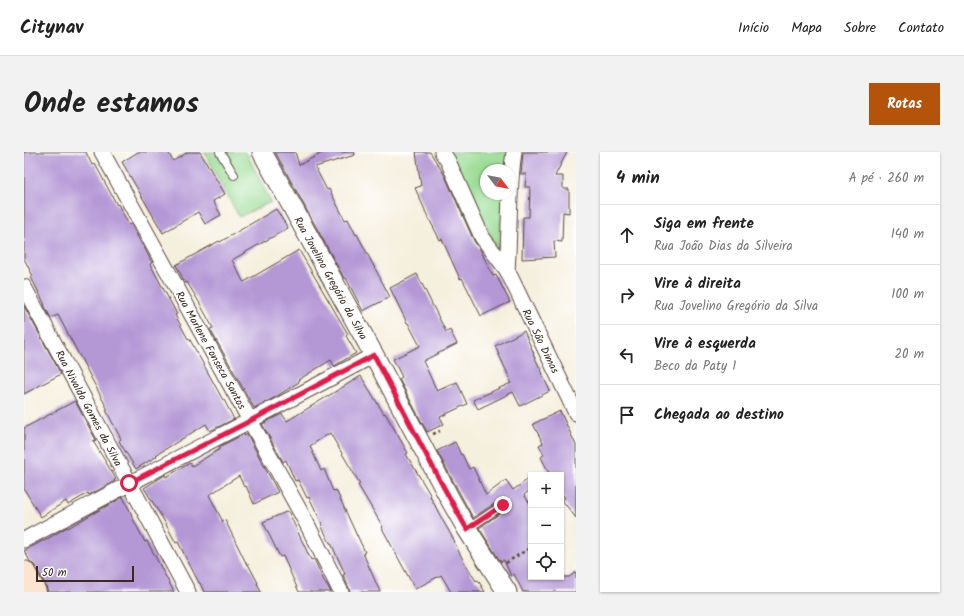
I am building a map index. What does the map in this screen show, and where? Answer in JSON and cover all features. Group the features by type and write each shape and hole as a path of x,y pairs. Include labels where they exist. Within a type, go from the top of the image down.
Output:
{"main road":[{"path":"24,572 35,592"}],"street":[{"name":"Rua Marlene Fonseca Santos","path":"102,152 307,524 341,592"},
{"name":"Rua Jovelino Gregório da Silva","path":"262,152 374,355 409,420 418,440 467,529 507,592"},
{"name":"Rua São Dimas","path":"442,152 448,161 482,237 507,270 576,413"},
{"name":"Rua São Dimas","path":"507,270 511,173 514,152"},
{"name":"Rua Nivaldo Gomes da Silva","path":"24,288 188,592"},
{"path":"24,540 129,483 374,355"}],"lane":[{"path":"220,152 234,175"},
{"path":"467,529 503,505"}],"path":[{"path":"494,571 528,549"}],"green space":[{"path":"204,152 246,152 271,202 239,217"},
{"path":"449,152 508,152 507,164 480,164 480,200 503,200 498,250"}],"building":[{"path":"24,152 86,152 92,165 95,164 117,205 118,204 129,225 131,224 143,245 152,263 150,264 177,314 175,315 234,419 210,431 206,424 136,469 119,441 121,439 106,410 108,410 58,315 51,318 44,305 31,277 33,276 24,259"},
{"path":"138,152 168,152 173,161 188,152 200,152 225,194 213,201 221,215 205,224 198,212 163,233 122,162"},
{"path":"275,152 295,152 299,165 324,152 354,152 355,155 315,167 327,190 329,189 345,220 348,219 356,235 357,234 390,297 363,311"},
{"path":"416,152 430,152 445,176 474,241 481,251 493,276 496,275 510,302 481,316 462,278 460,279 442,239 440,240 415,188 421,186"},
{"path":"523,152 567,152 555,176 563,176 563,189 569,189 569,213 563,212 562,242 554,241 555,257 522,259 523,217 529,217 530,187 525,187 526,174 521,174"},
{"path":"276,209 288,228 232,260 243,281 244,282 299,250 348,334 346,336 356,353 334,366 331,360 298,380 299,382 274,398 254,408 210,329 213,328 199,302 187,282 185,283 176,265 219,241 220,242"},
{"path":"417,274 446,332 450,330 457,344 423,361 437,391 457,382 467,404 440,417 444,424 427,432 399,379 402,377 393,359 420,346 390,288"},
{"path":"24,306 61,374 24,394"},
{"path":"524,331 550,391 520,406 513,392 478,409 473,400 511,383 495,346"},
{"path":"361,376 384,414 385,413 408,453 406,454 431,496 464,562 485,592 451,592 441,575 415,589 382,528 383,527 358,485 360,484 330,433 310,446 321,471 324,469 333,491 336,490 365,552 363,553 380,592 350,592 343,575 345,574 309,497 307,498 298,480 295,481 286,460 283,462 262,424 282,414 287,421"},
{"path":"75,401 96,440 93,441 116,479 114,480 115,481 89,495 88,493 68,505 66,501 41,517 24,489 24,428"},
{"path":"560,411 576,445 576,518 564,503 564,472 548,472 541,457 544,455 539,445 543,443 533,424"},
{"path":"244,434 245,436 247,434 278,492 254,504 246,486 244,487 239,476 209,495 223,522 225,520 247,565 248,564 258,583 261,592 204,592 178,542 176,543 144,488 165,475 166,477 190,463 192,466 220,449 219,447"},
{"path":"455,442 469,469 473,467 486,495 506,480 513,490 528,479 528,492 524,495 528,501 528,580 564,580 564,577 569,577 576,572 576,592 523,592 514,574 511,576 504,560 501,562 479,528 506,509 508,507 508,502 505,500 500,500 473,518 437,451"},
{"path":"123,497 145,542 147,541 174,592 48,592 35,566 24,551"},
{"path":"288,511 311,560 314,559 325,583 331,592 299,592 283,556 280,557 263,522"}],"route":[{"path":"129,483 374,355 409,420 418,440 467,529 503,505"}]}
